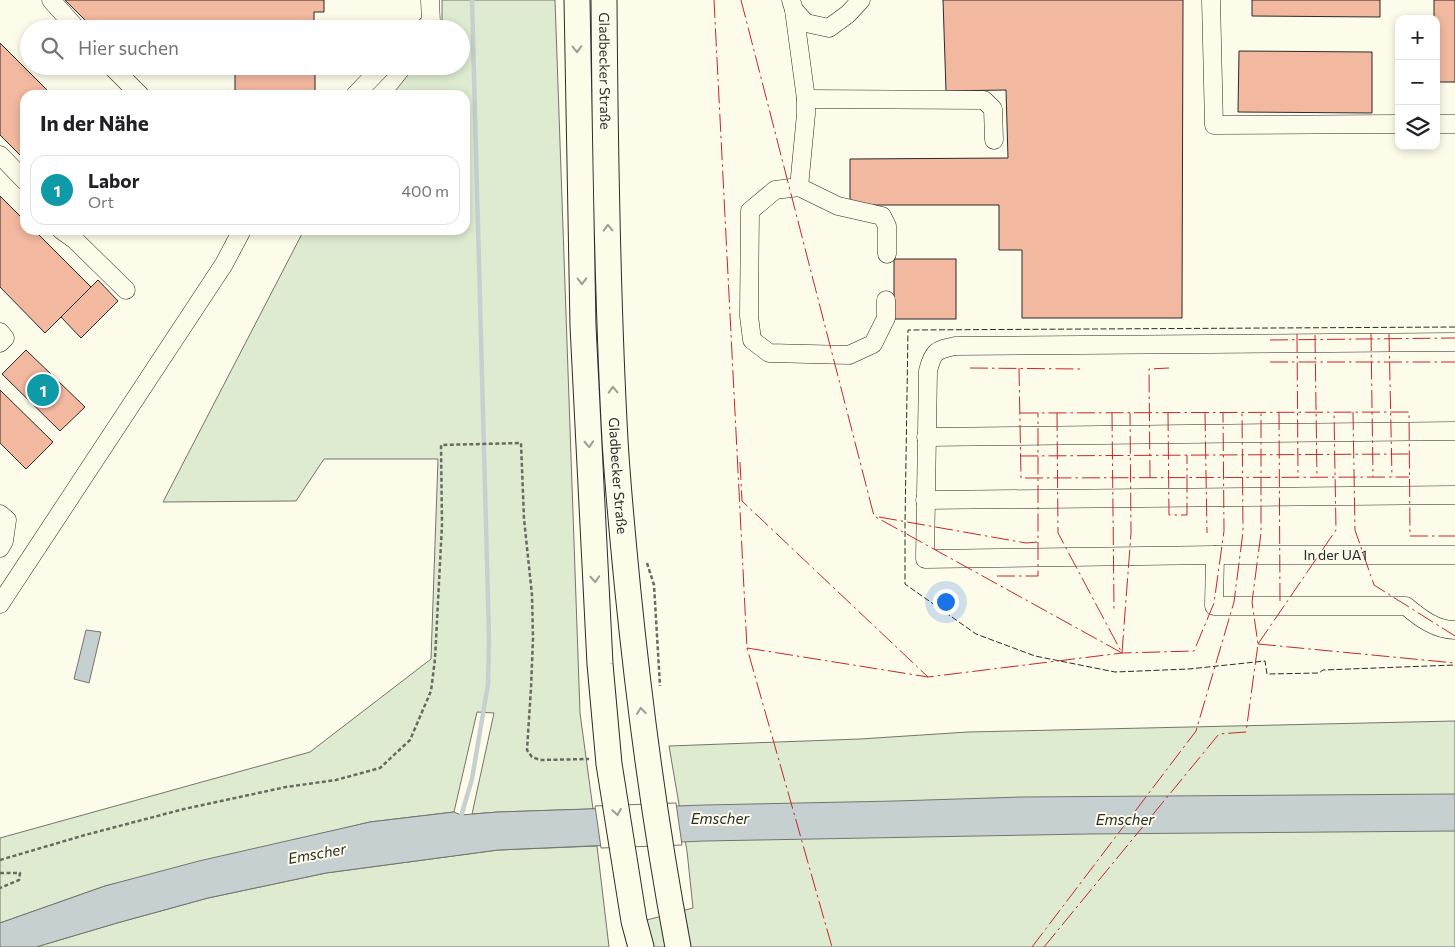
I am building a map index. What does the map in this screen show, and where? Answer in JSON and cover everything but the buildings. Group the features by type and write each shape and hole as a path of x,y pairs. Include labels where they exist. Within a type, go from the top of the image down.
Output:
{"highway":[{"name":"Gladbecker Straße","path":"576,0 584,336 600,664 600,762 641,947"},
{"name":"Gladbecker Straße","path":"604,0 610,329 615,440 633,647 664,875 678,947"},
{"path":"664,875 688,947"},
{"path":"634,921 636,947"}],"lane":[{"path":"51,0 69,20"},
{"path":"430,0 430,20"},
{"path":"792,5 806,23 829,28 848,14 861,0"},
{"path":"1211,0 1214,125 1395,124"},
{"path":"792,5 806,99 799,187"},
{"path":"120,75 135,90"},
{"path":"360,90 374,75"},
{"path":"806,99 984,100 993,109 994,140"},
{"path":"1440,124 1455,124"},
{"path":"0,156 20,176"},
{"path":"886,300 886,318 872,344 849,355 769,353 752,340 749,316 750,211 775,190 799,187 838,206 882,216 887,226 888,254"},
{"path":"68,235 126,290"},
{"path":"0,604 224,264 239,235"},
{"path":"0,332 5,338 0,344"},
{"path":"1455,342 956,346 940,349 931,358 928,371 925,500 1455,495"},
{"path":"926,437 1455,431"},
{"name":"In der UA1","path":"925,500 925,559 1214,555 1455,555"},
{"path":"0,514 7,520 4,541 0,548"},
{"path":"1214,555 1214,606 1406,606 1420,618 1444,630 1455,630"}],"path":[{"path":"0,860 184,809 286,787 336,780 380,768 410,740 431,691 435,659 442,525 441,445 521,443 524,519 532,595 532,688 527,750 532,757 540,760 600,762"},
{"path":"644,557 654,585 660,688"},
{"path":"0,874 20,874 19,880 0,888"}],"green space":[{"path":"442,0 555,0 580,713 593,809 472,814 494,713 477,712 454,812 370,822 105,886 0,923 0,838 310,752 431,659 438,459 324,459 296,501 163,502 301,235 470,235 470,90 396,90 408,75 470,75 470,20 442,20"},
{"path":"1455,721 1455,947 642,947 639,922 693,908 687,851 669,746 860,739 968,732"},
{"path":"597,846 609,947 36,947 208,898 326,873 498,850"}],"water":[{"path":"86,630 101,632 89,683 74,679"},
{"name":"Emscher","path":"1455,794 1455,831 1087,834 704,841 498,850 326,873 208,898 36,947 0,947 0,923 105,886 199,861 370,822 454,812 461,815 705,805 1021,797"}],"pier":[{"path":"676,803 682,845 601,848 595,806"}],"waterway":[{"path":"460,820 472,779 488,684 489,638 472,0"}],"fence":[{"path":"1455,327 908,330 905,523 905,584 976,634 1035,656 1115,672 1189,669 1265,661 1267,674 1455,665"}],"power":[{"path":"714,0 747,648 832,947"},
{"path":"741,0 874,516 1122,653"},
{"path":"1371,333 1373,477"},
{"path":"1297,334 1298,477"},
{"path":"1389,334 1392,477"},
{"path":"1315,335 1317,477"},
{"path":"1270,340 1455,338"},
{"path":"1270,362 1455,362"},
{"path":"970,368 1081,369"},
{"path":"1019,368 1021,478 1409,477"},
{"path":"1150,478 1149,369 1169,368"},
{"path":"747,648 928,677 1122,653 1194,651 1214,603 1224,531 1223,412"},
{"path":"1032,947 1196,731 1234,602 1243,532 1242,412"},
{"path":"1044,947 1219,734 1246,732 1258,644 1252,602 1261,533 1261,412"},
{"path":"1279,412 1280,602"},
{"path":"1258,644 1336,530 1334,412"},
{"path":"1353,412 1355,530 1374,585 1455,636"},
{"path":"1020,413 1409,412 1410,536 1455,536"},
{"path":"997,576 1038,576 1038,413"},
{"path":"1057,413 1058,533 1122,653"},
{"path":"1112,413 1114,609"},
{"path":"1122,653 1131,533 1130,413"},
{"path":"1168,413 1169,515 1187,515 1187,455"},
{"path":"1205,413 1207,533"},
{"path":"1020,456 1409,454"},
{"path":"740,462 742,501 928,677"},
{"path":"879,517 1026,543 1038,542"},
{"path":"1258,644 1455,663"}],"place":[{"name":"Labor","path":"43,390"}]}
